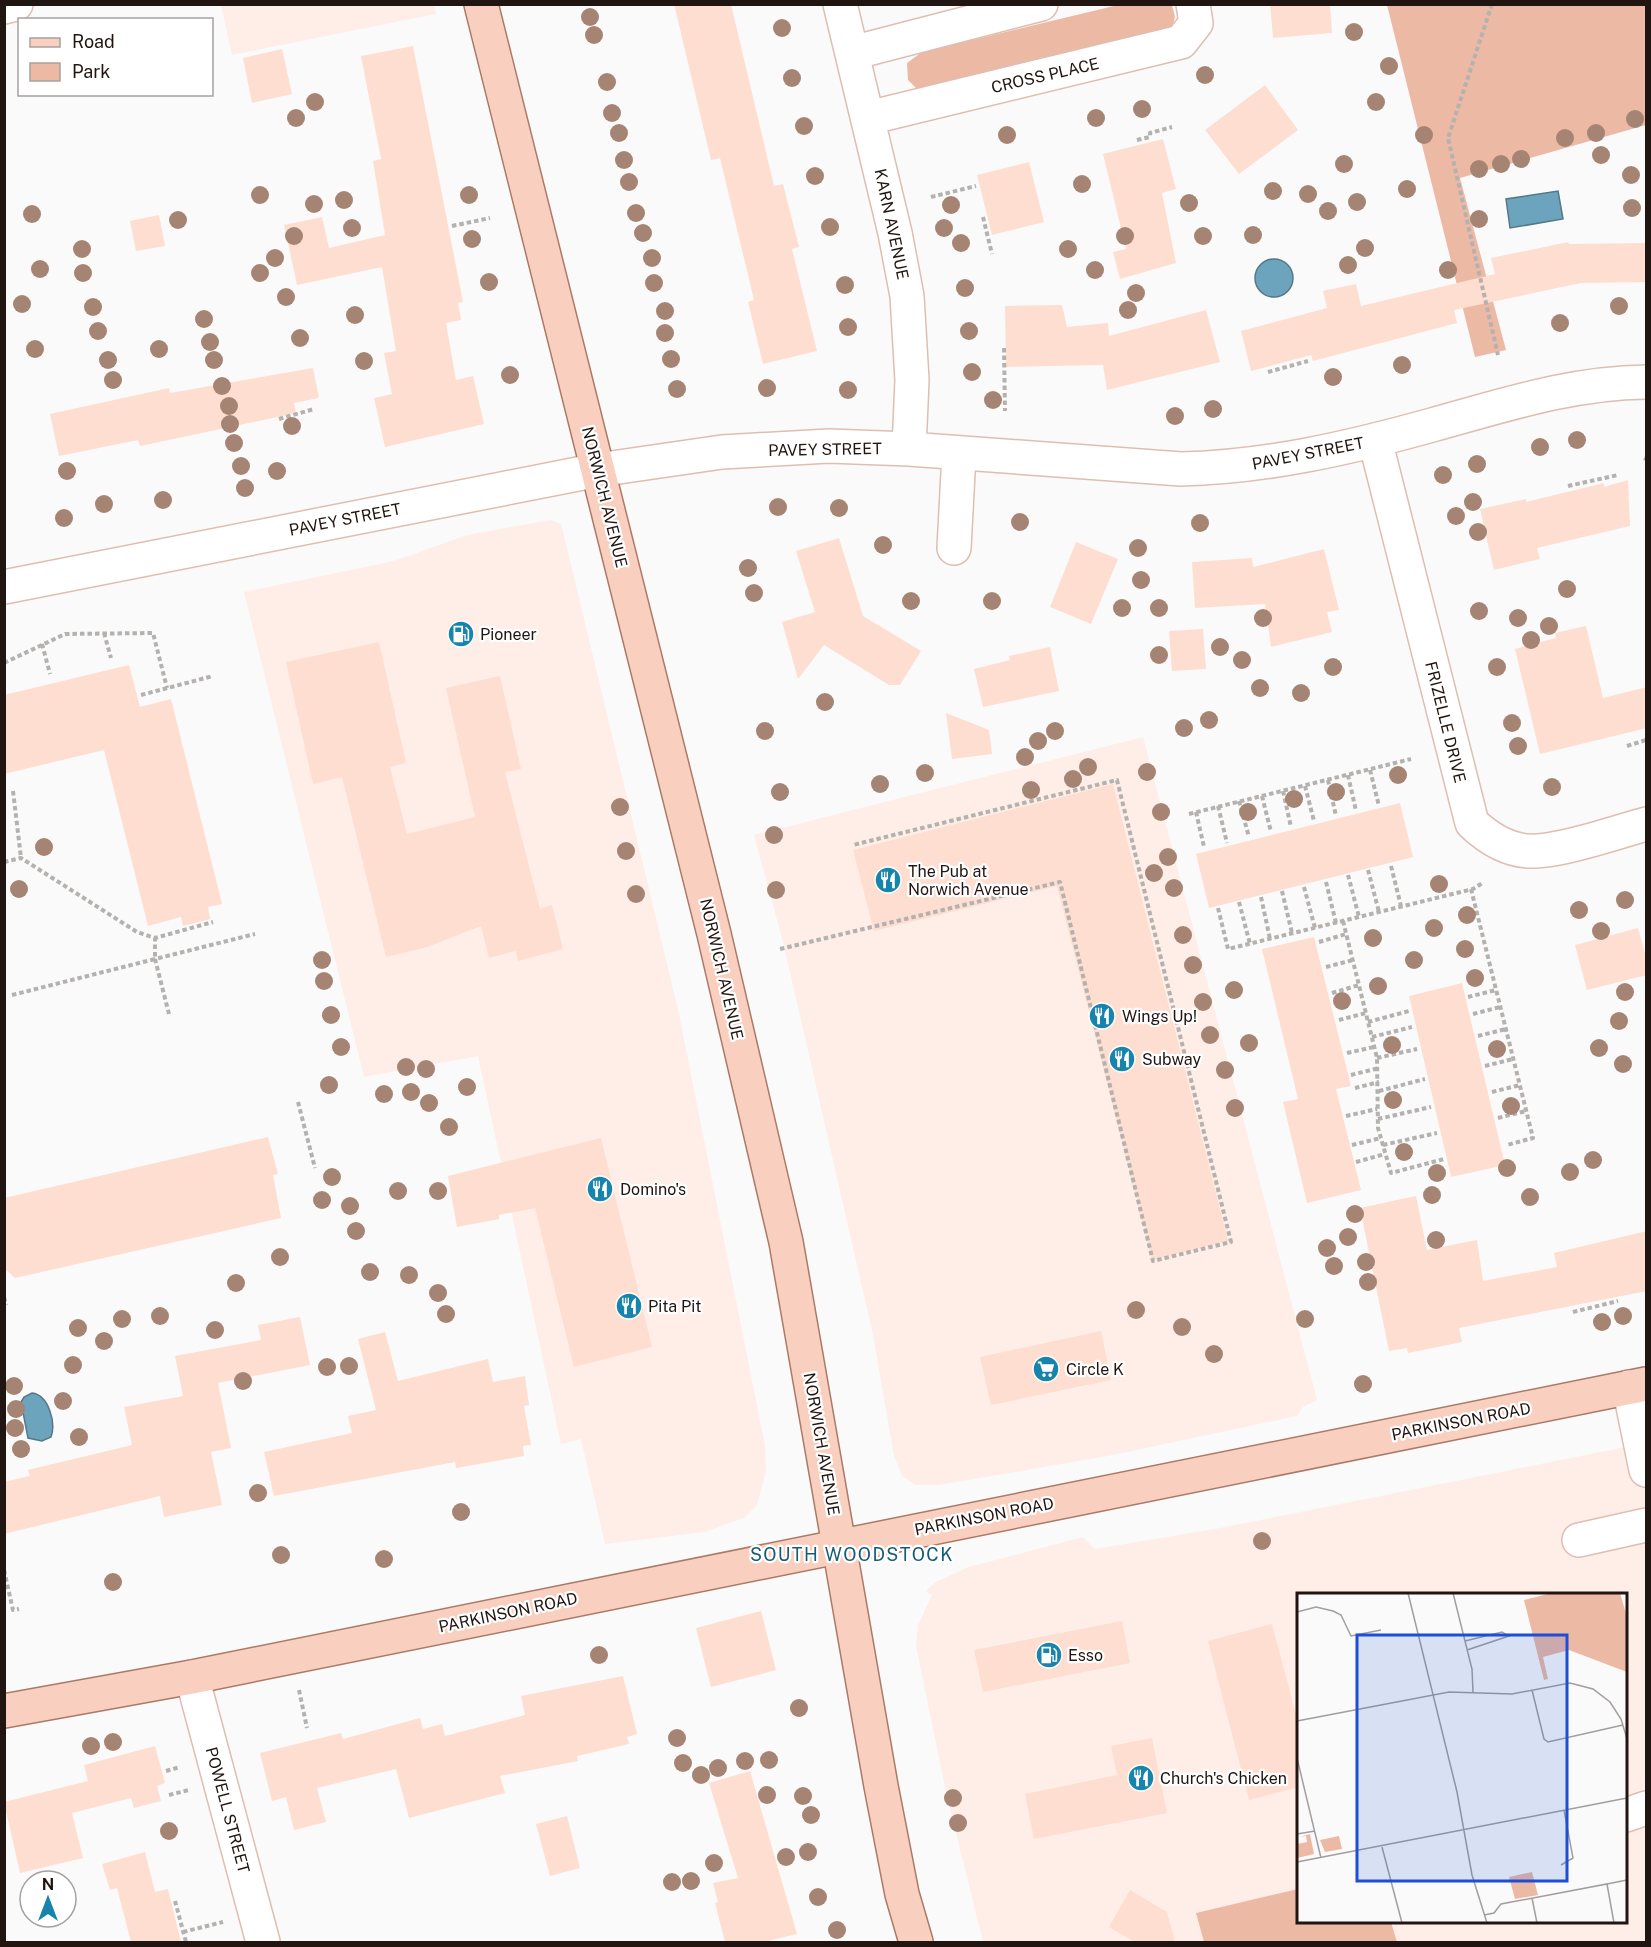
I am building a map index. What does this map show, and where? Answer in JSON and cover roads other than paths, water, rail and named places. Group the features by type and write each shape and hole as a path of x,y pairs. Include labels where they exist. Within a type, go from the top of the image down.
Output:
{"main road":[{"name":"NORWICH AVENUE","path":"481,4 714,934 786,1242 881,1786 902,1894 916,1942"},
{"name":"PARKINSON ROAD","path":"4,1711 192,1677 840,1544 1638,1386"}],"street":[{"path":"4,7 16,4"},
{"name":"KARN AVENUE","path":"840,4 898,250 910,318 909,449"},
{"path":"852,53 1041,4"},
{"name":"CROSS PLACE","path":"868,118 1180,42 1196,23 1193,4"},
{"name":"PAVEY STREET","path":"4,587 598,470 722,452 830,446 909,449 1180,470 1217,468 1314,455 1548,392 1603,383 1647,382"},
{"name":"FRIZELLE DRIVE","path":"1375,440 1472,823 1488,838 1529,852 1551,849 1647,824"},
{"path":"954,548 959,454"},
{"path":"1638,1386 1647,1470"},
{"path":"1579,1540 1647,1525"},
{"name":"POWELL STREET","path":"192,1677 263,1942"},
{"path":"1627,1815 1647,1808"}],"water":[{"path":"1558,191 1563,219 1510,228 1506,199"},
{"path":"1274,259 1287,265 1293,278 1287,291 1274,297 1261,291 1255,278 1261,265"},
{"path":"32,1393 43,1399 52,1417 51,1437 42,1441 28,1438 21,1402 24,1397"}],"place":[{"name":"Pioneer","path":"461,634"},
{"name":"The Pub at Norwich Avenue","path":"888,880"},
{"name":"Wings Up!","path":"1102,1016"},
{"name":"Subway","path":"1122,1059"},
{"name":"Domino's","path":"600,1189"},
{"name":"Pita Pit","path":"629,1306"},
{"name":"Circle K","path":"1046,1369"},
{"name":"Esso","path":"1049,1655"},
{"name":"Church's Chicken","path":"1141,1778"}],"district":[{"name":"SOUTH WOODSTOCK","path":"852,1555"}]}
